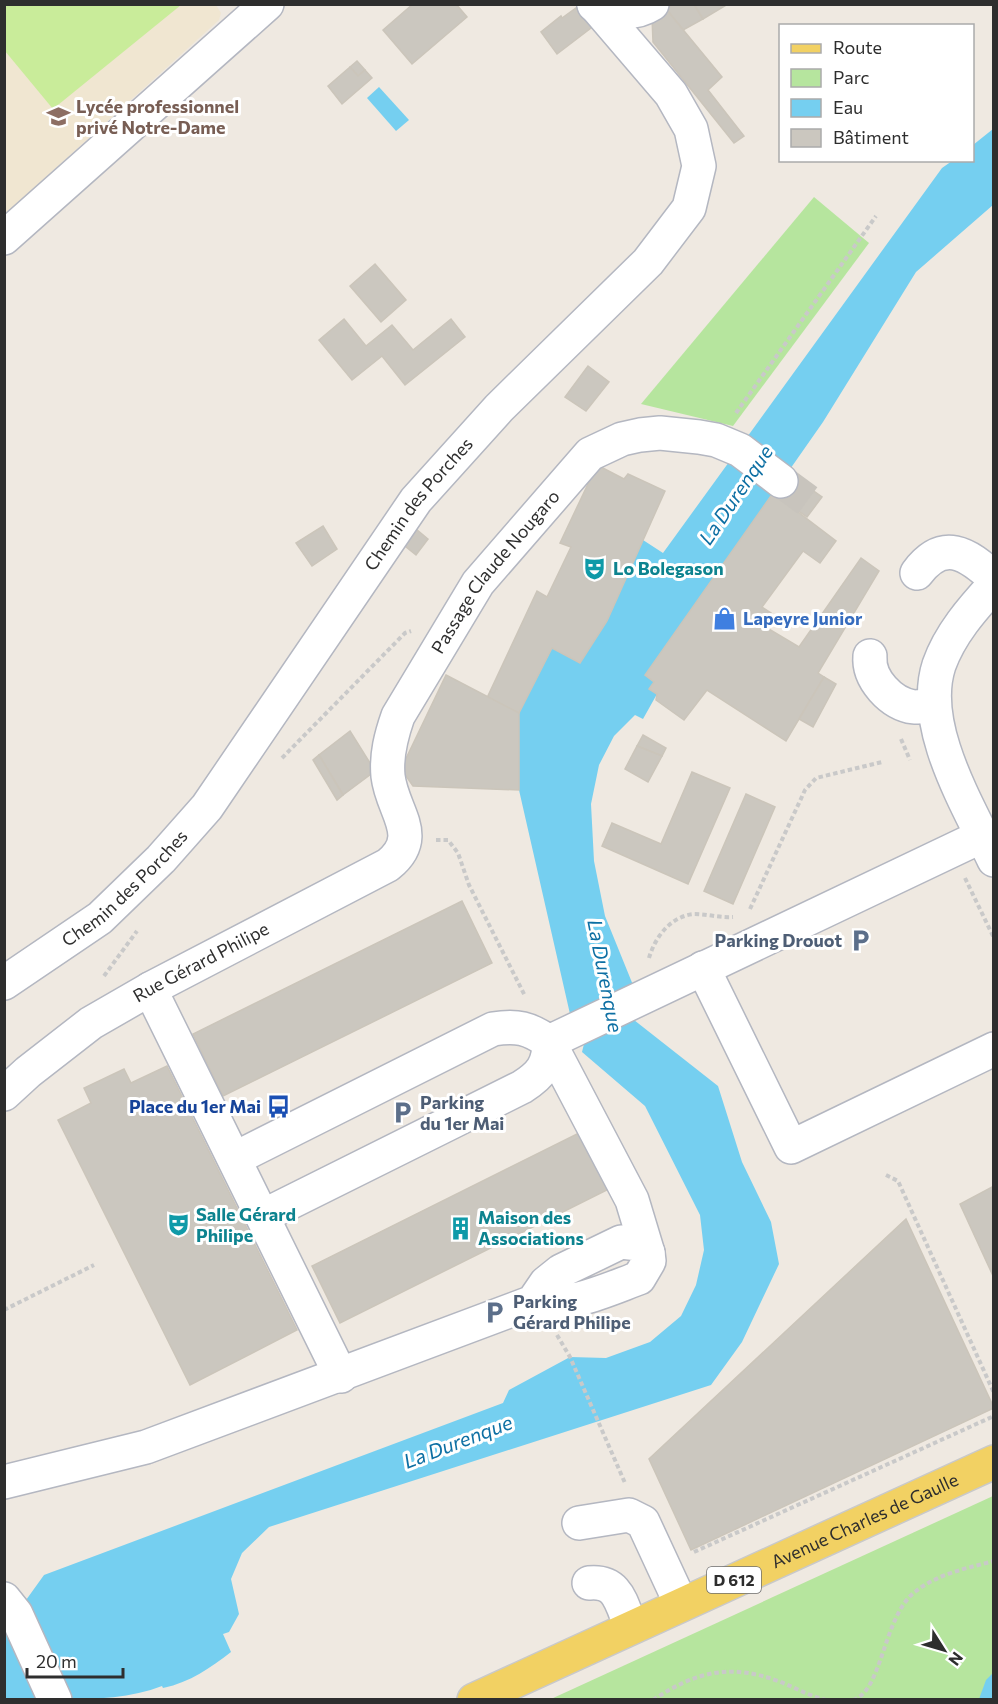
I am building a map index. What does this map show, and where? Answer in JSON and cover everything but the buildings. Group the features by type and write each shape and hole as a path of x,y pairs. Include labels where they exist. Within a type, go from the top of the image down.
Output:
{"main road":[{"name":"Avenue Charles de Gaulle","path":"474,1700 993,1462"}],"street":[{"path":"4,238 267,4"},
{"path":"594,5 621,12 635,12 652,4"},
{"name":"Chemin des Porches","path":"4,983 99,918 186,832 207,807 416,501 499,408 648,262 689,208 699,166 691,129 671,94 594,5"},
{"name":"Passage Claude Nougaro","path":"406,846 406,831 392,795 388,776 390,739 408,696 478,583 591,454 622,439 640,435 670,434 728,445"},
{"path":"728,445 781,481"},
{"path":"917,573 927,559 939,552 953,552 970,559 993,578"},
{"path":"263,1216 522,1088 538,1077 563,1035 703,968 988,848 948,760 934,706 939,665 954,635 993,585"},
{"path":"870,656 876,681 892,697 913,707 934,706"},
{"name":"Rue Gérard Philipe","path":"4,1094 28,1072 91,1023 150,989 388,865 400,855 406,846"},
{"path":"703,968 791,1147 993,1049"},
{"path":"150,989 236,1158 341,1376"},
{"path":"236,1158 493,1029 513,1026 563,1035"},
{"path":"4,1482 146,1447 341,1376 533,1302 553,1305 575,1301 639,1278 649,1261 632,1200 563,1035"},
{"path":"579,1523 629,1515 643,1522 681,1604"},
{"path":"589,1583 603,1582 614,1588 631,1627"},
{"path":"10,1606 55,1700"}],"path":[{"path":"728,445 876,216"},
{"path":"281,760 405,633 417,629 429,631 444,640"},
{"path":"746,911 752,907 805,790 816,778 882,762"},
{"path":"406,846 425,840 448,840 454,845 469,885 563,1035"},
{"path":"644,996 647,966 653,944 680,916 740,916"},
{"path":"886,1175 898,1181 993,1393"},
{"path":"4,1310 94,1265"},
{"path":"570,1357 643,1522"},
{"path":"663,1566 993,1416"},
{"path":"853,1700 862,1698 878,1670 880,1654 890,1629 915,1592 942,1576 993,1561"},
{"path":"653,1700 686,1681 715,1672 744,1670 826,1700"}],"shaded area":[{"name":"Lycée professionnel privé Notre-Dame","path":"5,5 216,5 221,13 219,20 5,214"}],"green space":[{"path":"4,5 181,5 53,109 5,51"},
{"path":"814,197 869,243 733,426 641,404"},
{"path":"993,1496 993,1699 551,1699"}],"water":[{"path":"379,87 409,120 396,131 367,98"},
{"name":"La Durenque","path":"993,129 993,205 916,272 823,422 646,675 654,682 649,689 657,694 643,719 635,715 614,736 599,765 591,804 594,861 605,916 633,985 634,1020 718,1086 742,1162 771,1222 779,1264 742,1342 711,1385 269,1527 242,1553 231,1579 239,1614 229,1632 223,1634 231,1652 191,1678 163,1688 162,1686 125,1696 64,1700 5,1699 4,1624 16,1614 44,1575 503,1403 509,1390 570,1357 606,1358 650,1342 681,1316 696,1285 704,1250 700,1215 645,1106 582,1052 584,1044 570,1014 519,790 519,713 552,648 580,662 607,621 643,540 663,553 942,168 951,162 974,162 974,144"},
{"path":"993,1673 993,1699 979,1699 986,1680"}],"tunnel":[{"path":"781,481 815,506"}],"place":[{"name":"Lycée professionnel privé Notre-Dame","path":"58,117"},
{"name":"Lo Bolegason","path":"595,569"},
{"name":"Lapeyre Junior","path":"725,619"},
{"name":"Parking Drouot","path":"860,941"},
{"name":"Place du 1er Mai","path":"279,1107"},
{"name":"Parking du 1er Mai","path":"402,1113"},
{"name":"Salle Gérard Philipe","path":"178,1225"},
{"name":"Maison des Associations","path":"460,1228"},
{"name":"Parking Gérard Philipe","path":"495,1312"}]}
